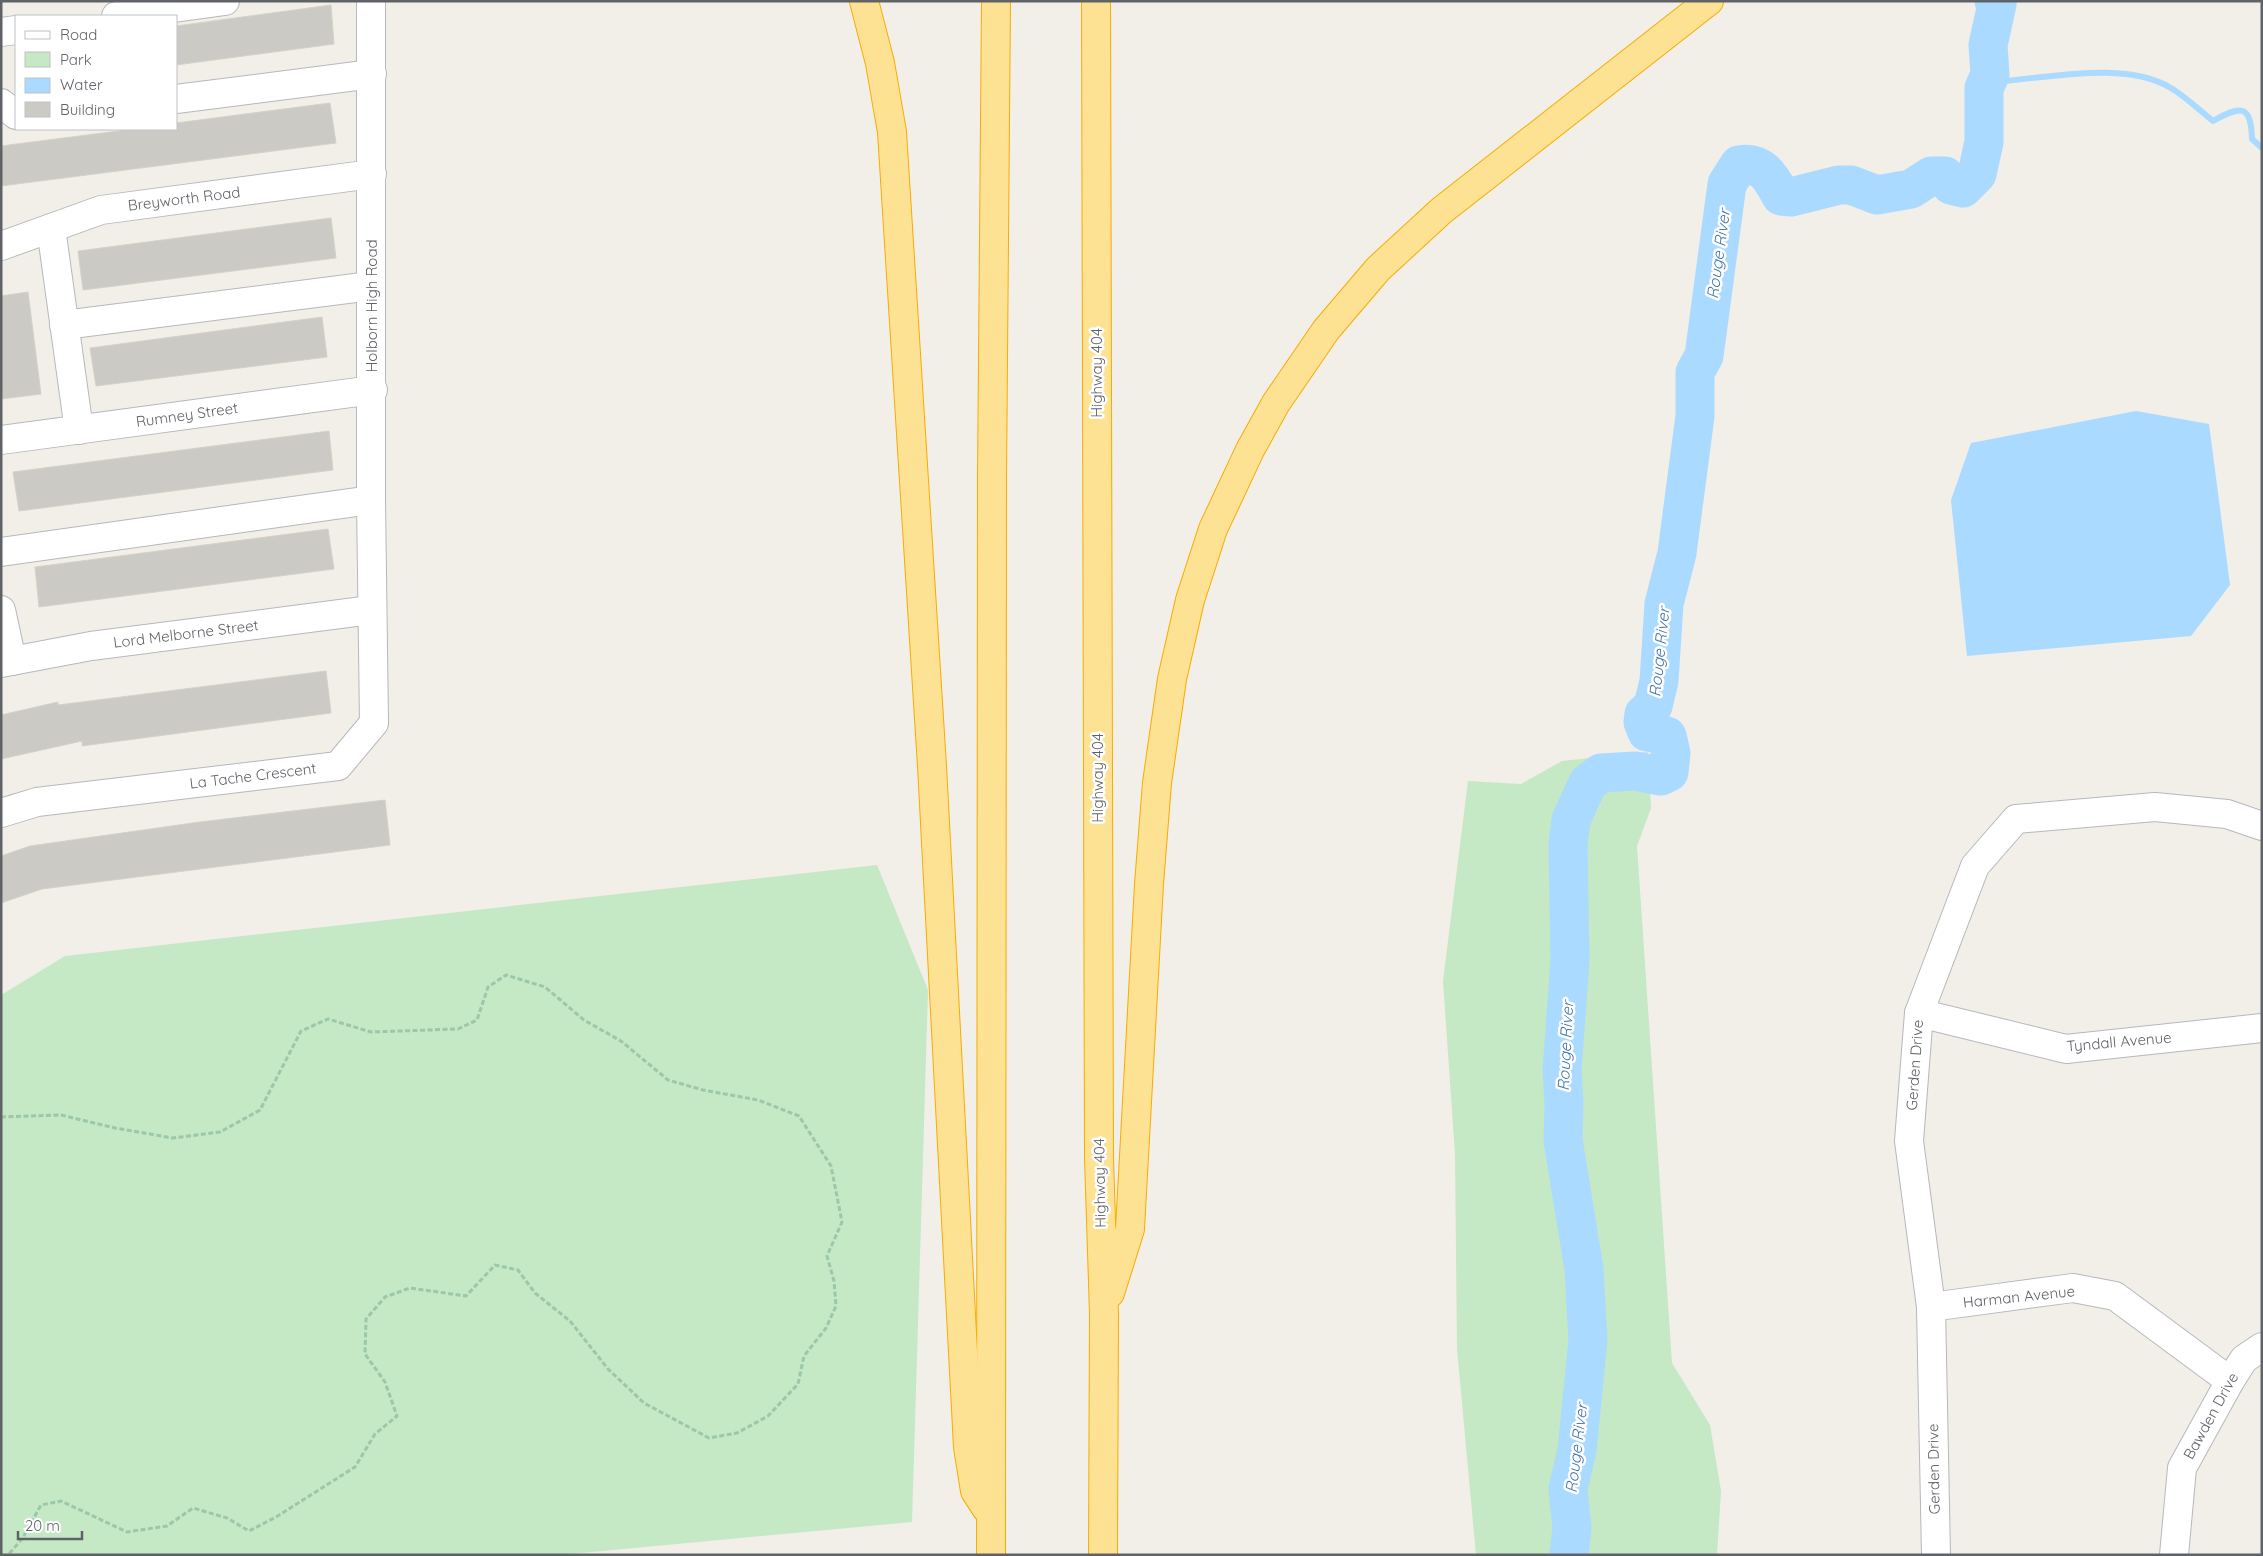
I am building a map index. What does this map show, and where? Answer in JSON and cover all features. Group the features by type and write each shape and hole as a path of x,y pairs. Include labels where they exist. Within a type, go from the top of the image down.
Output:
{"highway":[{"path":"864,1 880,63 892,132 932,766 968,1447 974,1491 990,1515"},
{"path":"991,1555 992,479 996,1"},
{"name":"Highway 404","path":"1096,1 1099,1158 1104,1314 1103,1555"},
{"path":"1104,1314 1130,1229 1149,884 1160,764 1172,678 1188,609 1213,529 1250,450 1276,403 1326,330 1378,269 1441,211 1709,1"}],"street":[{"path":"123,15 225,1"},
{"name":"Holborn High Road","path":"371,1 373,390 371,610"},
{"path":"1,32 15,30"},
{"path":"178,99 372,74"},
{"path":"1,103 15,115"},
{"name":"Breyworth Road","path":"1,246 101,210 372,174"},
{"path":"51,228 79,430"},
{"path":"64,325 372,286"},
{"name":"Rumney Street","path":"1,440 373,390"},
{"path":"1,552 371,500"},
{"path":"1,610 6,662"},
{"name":"Lord Melborne Street","path":"6,662 92,646 371,610"},
{"name":"La Tache Crescent","path":"1,813 37,802 338,766 374,723 371,610"},
{"name":"Gerden Drive","path":"1936,1555 1931,1306 1909,1141 1919,1013 1975,866 2016,819 2156,807 2227,814 2262,826"},
{"name":"Tyndall Avenue","path":"1919,1013 2066,1049 2262,1028"},
{"name":"Harman Avenue","path":"1931,1306 2073,1288 2115,1296 2230,1381"},
{"name":"Bawden Drive","path":"2174,1555 2182,1468 2244,1359 2262,1347"}],"path":[{"path":"1,1118 61,1115 114,1128 173,1138 220,1132 260,1110 301,1031 328,1019 371,1032 458,1029 477,1020 488,988 506,975 545,988 584,1020 621,1042 668,1080 703,1090 758,1100 799,1116 830,1166 842,1222 827,1256 834,1280 836,1306 826,1328 804,1356 798,1384 768,1416 737,1433 709,1438 644,1403 608,1369 570,1321 535,1293 518,1270 495,1265 466,1296 410,1288 385,1297 366,1319 365,1354 385,1382 397,1416 374,1434 355,1467 276,1517 249,1530 227,1518 193,1508 167,1526 127,1532 61,1502 41,1505 22,1539 8,1555"}],"green space":[{"path":"1648,752 1651,808 1637,846 1672,1363 1710,1425 1721,1491 1717,1555 1476,1555 1457,1349 1455,1154 1443,981 1468,781 1521,784 1562,761"},
{"path":"877,865 928,990 912,1522 560,1555 1,1555 1,995 65,956"}],"water":[{"path":"2136,411 2209,424 2230,585 2191,636 1967,656 1951,500 1971,443"}],"building":[{"path":"331,5 334,44 178,65 178,26"},
{"path":"330,103 336,143 1,186 1,146 126,130 178,130 178,123"},
{"path":"331,218 336,258 83,290 78,251"},
{"path":"28,292 41,394 1,399 1,296"},
{"path":"322,317 327,357 96,386 90,348"},
{"path":"329,431 333,470 19,511 13,472"},
{"path":"328,529 334,569 39,607 35,567"},
{"path":"326,671 331,713 82,746 82,741 1,759 1,715 58,702 58,705"},
{"path":"385,800 390,845 42,889 1,903 1,856 30,846 200,822"}],"waterway":[{"name":"Rouge River","path":"1569,1555 1572,1528 1568,1489 1577,1450 1588,1340 1584,1269 1563,1140 1564,1103 1562,1070 1570,961 1568,845 1571,820 1580,800 1588,783 1601,773 1635,771 1661,776 1669,772 1671,753 1667,736 1647,732 1643,722 1644,714 1653,706 1659,681 1664,604 1677,553 1695,416 1695,372 1704,356 1727,184 1739,165 1747,164 1754,165 1765,172 1781,196 1791,197 1839,185 1851,185 1877,195 1911,189 1931,176 1945,176 1951,185 1963,188 1977,174 1984,142 1984,88 1990,75 1988,45 1997,4 1994,1"},
{"path":"1990,75 2004,81 2067,74 2112,73 2133,75 2153,80 2177,92 2213,121 2230,112 2242,111 2249,119 2252,139 2262,148"}]}
